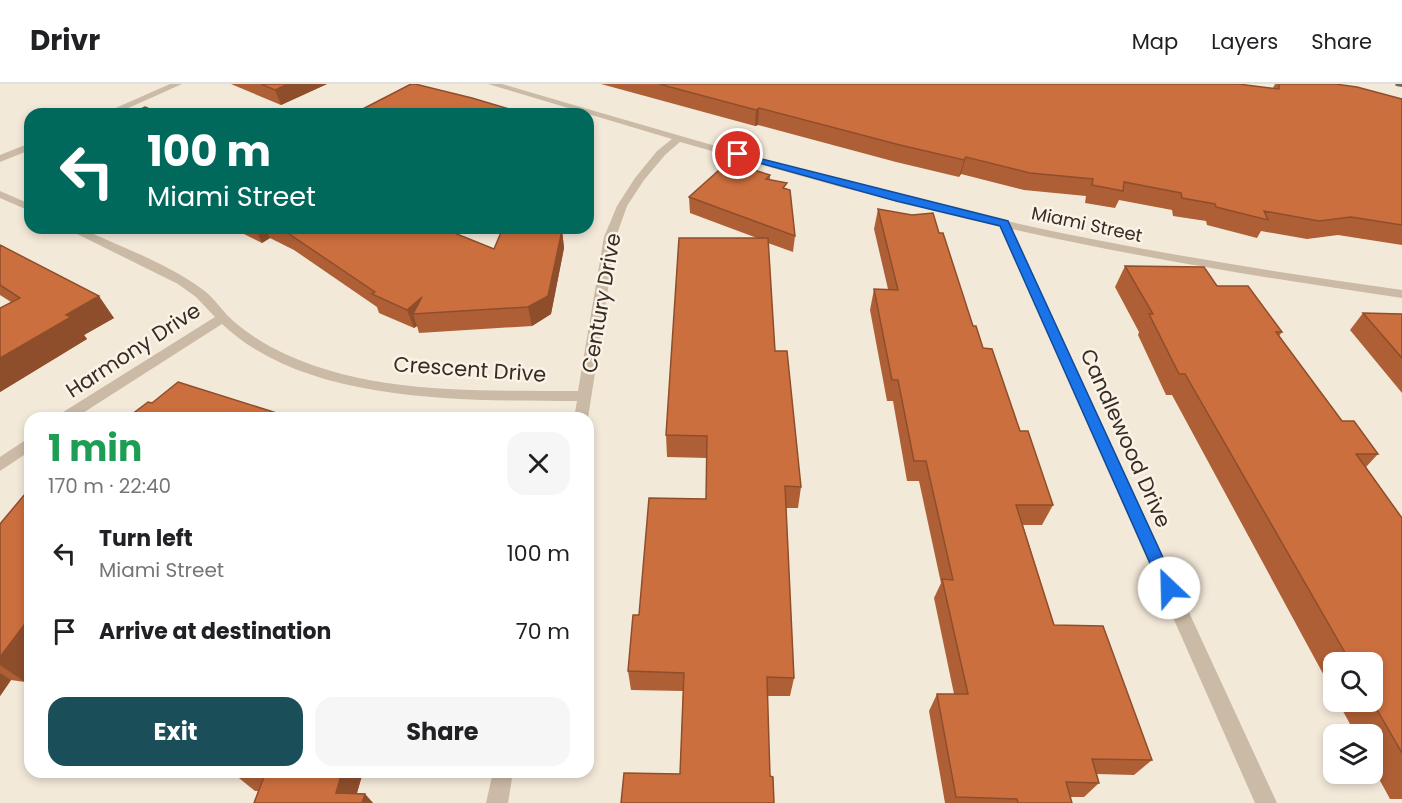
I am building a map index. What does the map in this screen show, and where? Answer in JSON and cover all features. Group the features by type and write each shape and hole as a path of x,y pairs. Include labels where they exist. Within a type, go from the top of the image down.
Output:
{"street":[{"path":"121,108 178,84"},
{"name":"Miami Street","path":"492,84 575,108"},
{"name":"Miami Street","path":"594,113 900,199 1004,224 1228,268 1402,294"},
{"name":"Century Drive","path":"582,412 610,237 622,206 639,178 661,153 679,138"},
{"path":"0,159 24,149"},
{"path":"0,194 24,205"},
{"name":"Candlewood Drive","path":"1004,224 1266,803"},
{"name":"Crescent Drive","path":"84,234 179,279 201,294 223,318 251,341 285,359 331,375 392,387 464,394 585,396"},
{"name":"Harmony Drive","path":"74,412 223,318"},
{"path":"0,465 24,447"},
{"path":"497,803 502,778"}],"building":[{"path":"261,84 288,84 275,90"},
{"path":"415,84 506,108 365,108"},
{"path":"659,84 1238,84 1279,89 1279,84 1335,84 1357,87 1402,99 1402,225 1351,217 1319,221 1264,211 1268,220 1216,207 1215,204 1182,198 1181,193 1124,182 1123,191 1092,185 1093,179 1030,173 966,157 964,160"},
{"path":"728,162 770,175 766,179 787,183 783,188 790,190 795,236 689,197"},
{"path":"878,209 912,215 933,213 939,233 943,233 973,326 976,326 983,348 992,349 1020,431 1028,431 1053,505 1016,505 1054,625 1103,626 1152,760 1092,759 1099,783 1066,782 1072,803 1018,803 1017,799 956,797 937,694 968,694 942,579 953,580 926,461 914,461 898,380 892,380 874,289 898,290"},
{"path":"289,234 457,234 494,249 500,234 561,234 548,296 528,307 413,314 422,297 407,310 372,294 375,292"},
{"path":"679,238 768,238 775,351 787,351 801,487 785,486 794,678 767,677 770,776 773,777 774,803 621,803 624,773 680,774 684,673 628,671 633,615 639,615 649,498 706,499 707,436 666,435"},
{"path":"0,245 99,296 66,315 71,317 0,358 0,308 20,298 0,285"},
{"path":"1125,266 1204,267 1217,286 1248,286 1282,332 1276,332 1342,421 1354,421 1378,454 1356,454 1402,518 1402,753 1378,712 1383,712 1383,652 1345,652 1185,374 1179,374 1149,314 1153,314"},
{"path":"1363,313 1402,314 1402,358"},
{"path":"178,382 273,412 135,412 148,402 152,403"},
{"path":"24,495 24,625 0,657 0,524"},
{"path":"263,778 340,778 336,793 365,794 362,803 254,803"}],"route":[{"path":"738,154 900,199 1004,224 1169,588"}]}
